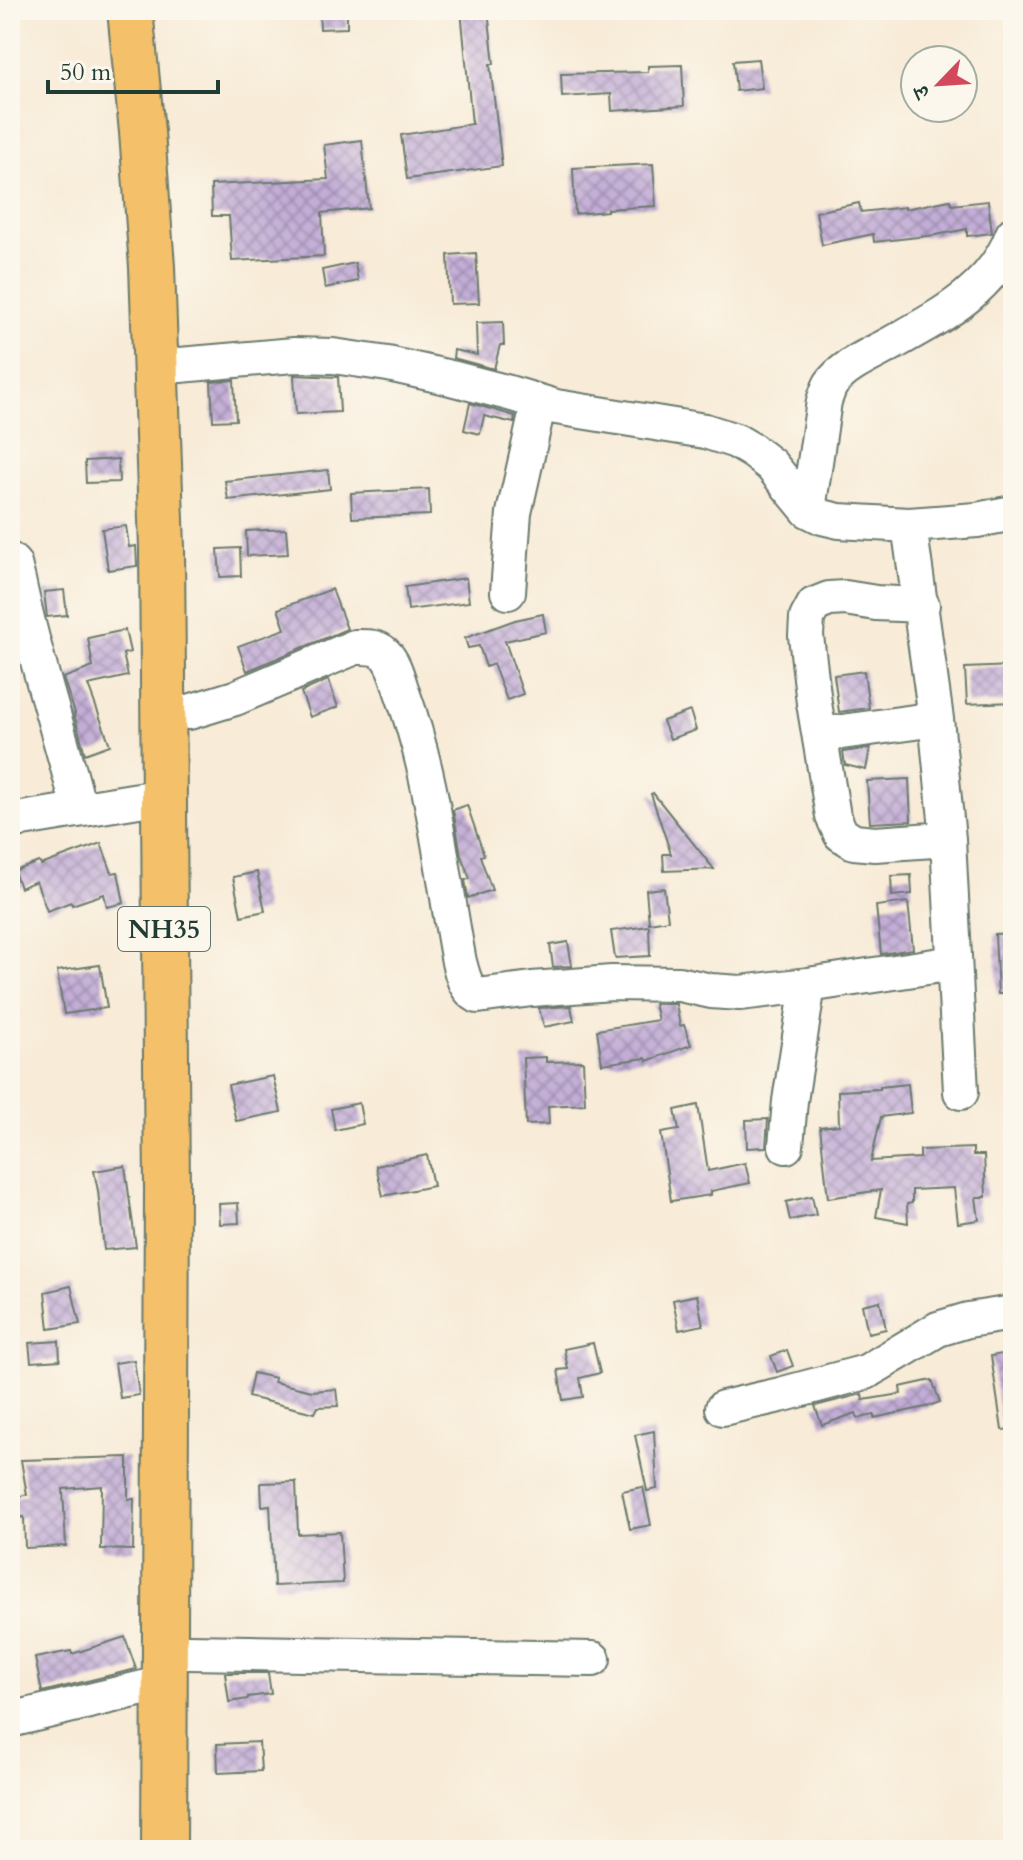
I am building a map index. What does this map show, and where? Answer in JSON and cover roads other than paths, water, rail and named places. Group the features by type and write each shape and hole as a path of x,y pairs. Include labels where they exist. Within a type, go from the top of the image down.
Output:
{"highway":[{"name":"NH35","path":"130,10 152,267 162,548 167,1191 176,1667 190,1850"},
{"name":"NH35","path":"158,10 172,161 189,712 176,1667 164,1850"}],"street":[{"path":"808,510 824,401 830,386 841,374 866,357 945,314 1001,276 1013,234"},
{"path":"180,365 294,355 333,356 451,378 556,407 705,431 736,441 771,465 808,510 839,521 909,525 977,520 1013,513"},
{"path":"508,592 514,513 539,402"},
{"path":"909,525 922,605 948,839 961,1092"},
{"path":"10,560 14,564 79,809"},
{"path":"922,605 829,599 814,605 807,618 806,636 833,816 841,834 854,842 875,844 948,839"},
{"path":"189,712 235,698 355,647 369,646 384,653 393,667 409,712 431,793 459,962 470,992 478,996 612,983 679,984 740,993 954,963"},
{"path":"820,735 936,719"},
{"path":"10,821 163,796"},
{"path":"786,1146 808,985"},
{"path":"723,1408 866,1372 938,1329 968,1320 1013,1313"},
{"path":"10,1720 176,1667 593,1659"}]}
